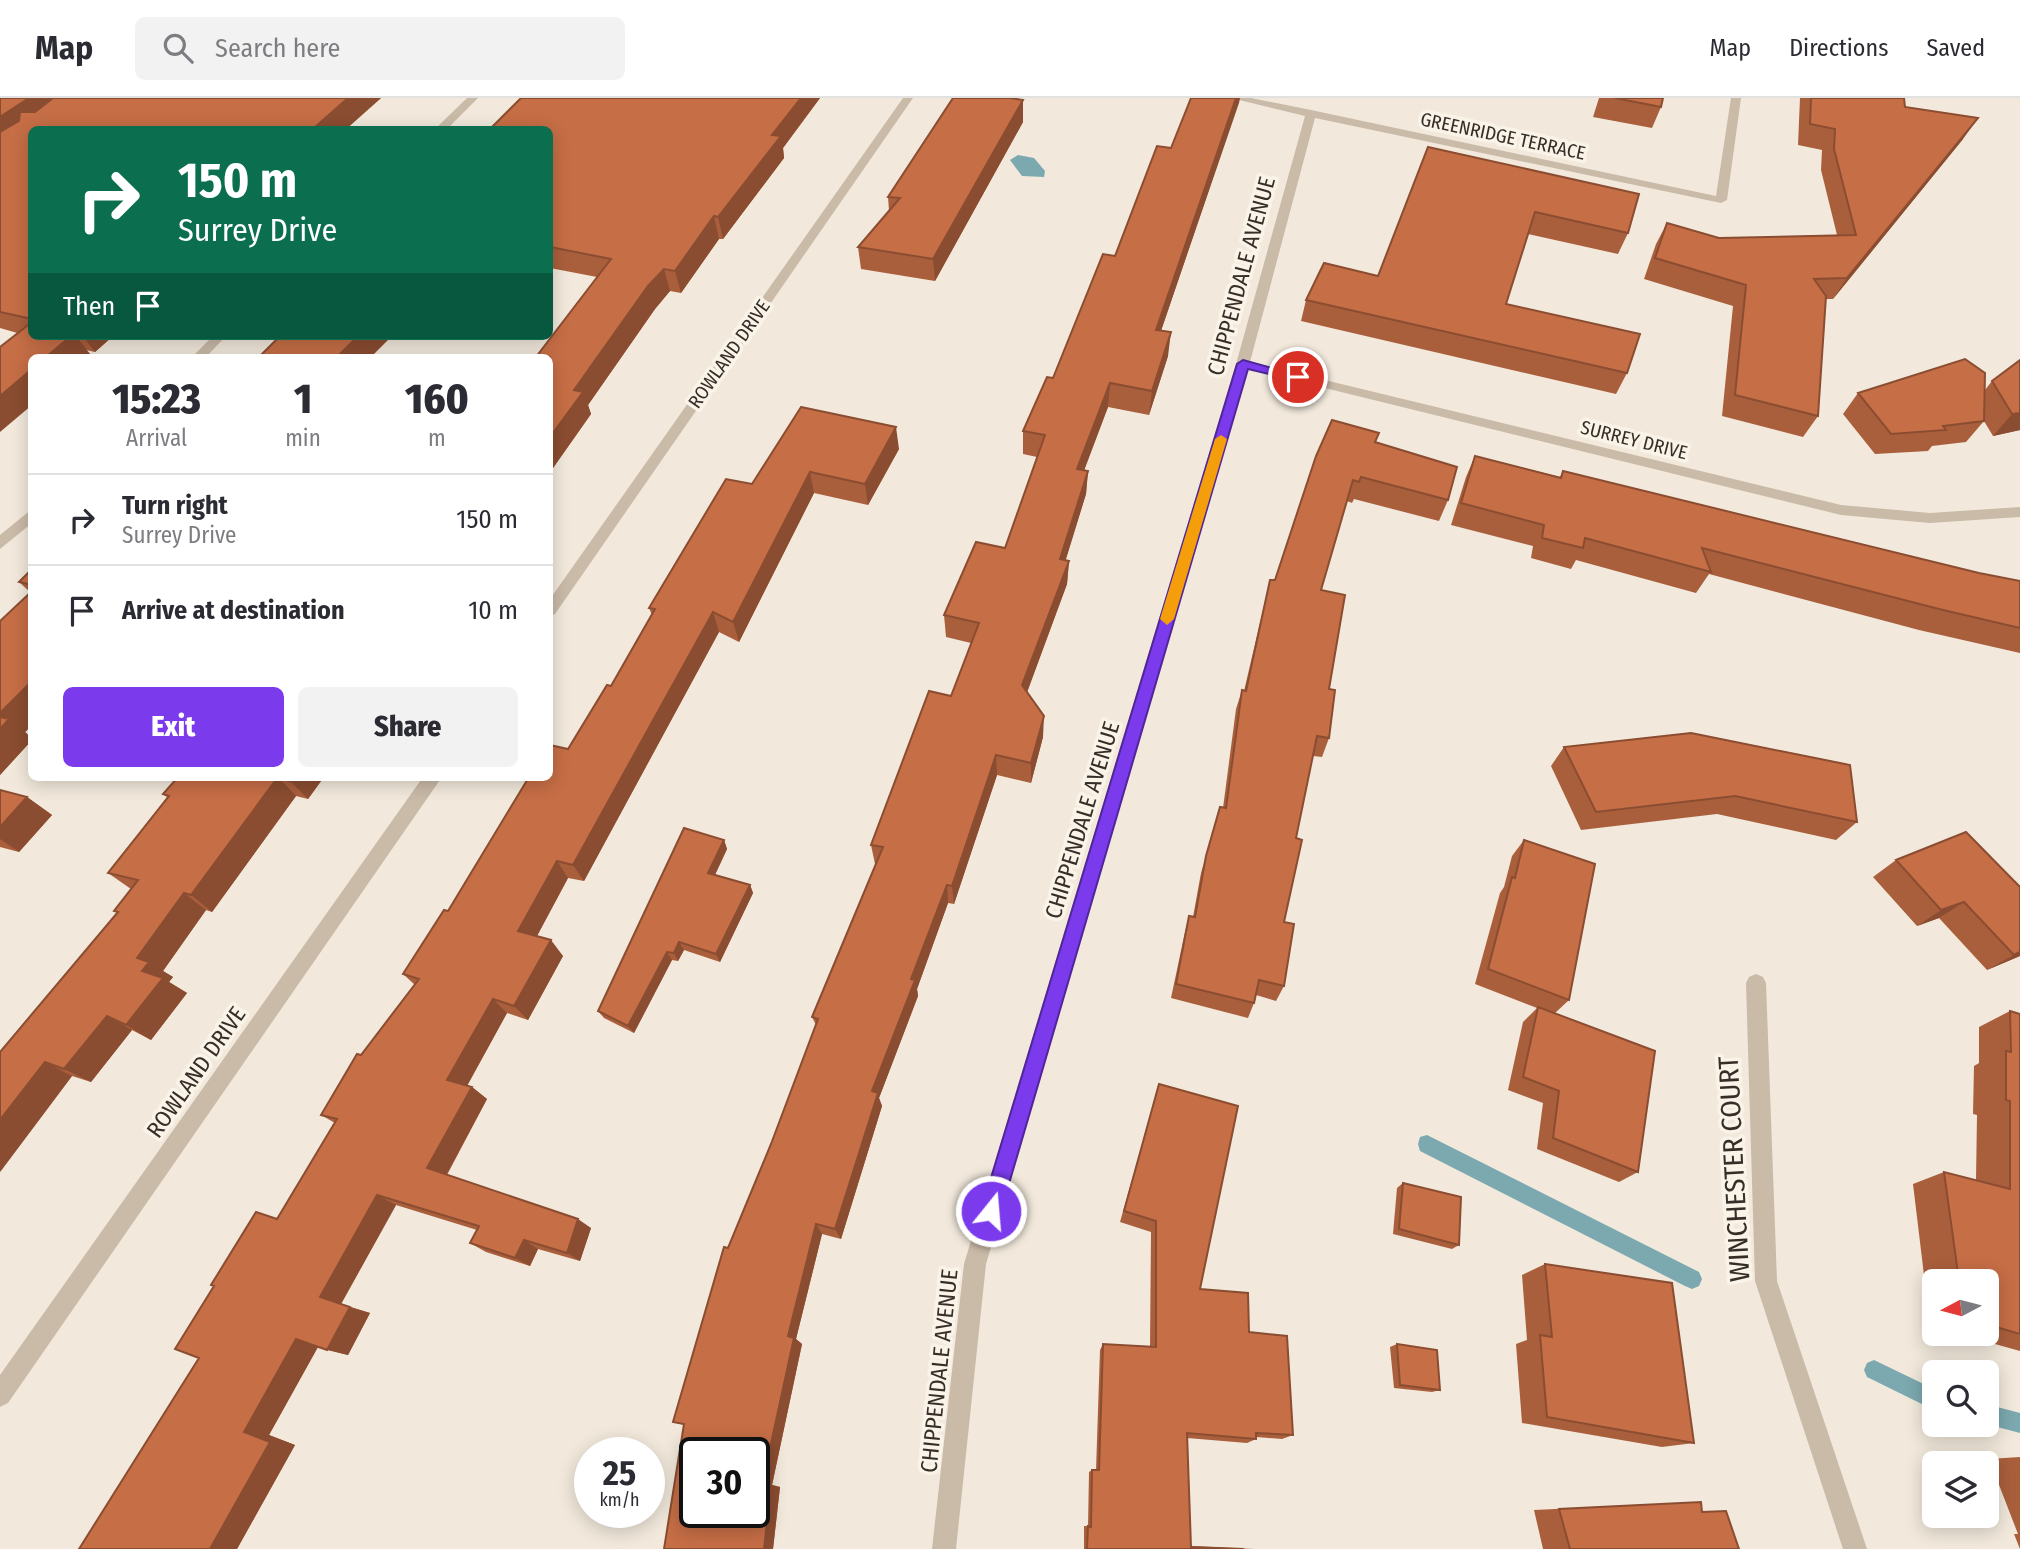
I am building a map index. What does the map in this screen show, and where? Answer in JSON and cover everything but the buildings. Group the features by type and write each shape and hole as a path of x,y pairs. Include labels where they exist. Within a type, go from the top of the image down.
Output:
{"street":[{"path":"443,126 473,98"},
{"name":"ROWLAND DRIVE","path":"553,606 908,98"},
{"name":"GREENRIDGE TERRACE","path":"1236,98 1721,200 1736,98"},
{"name":"CHIPPENDALE AVENUE","path":"944,1549 975,1264 1243,364 1311,113"},
{"path":"201,354 216,340"},
{"name":"SURREY DRIVE","path":"1243,364 1841,510 1899,519 1969,519 2020,512"},
{"path":"0,544 28,518"},
{"name":"ROWLAND DRIVE","path":"0,1395 429,781"},
{"name":"WINCHESTER COURT","path":"1756,983 1766,1281 1855,1549"}],"water":[{"path":"1018,155 1034,158 1045,171 1044,177 1022,176 1010,160"}],"waterway":[{"path":"1427,1144 1692,1279"},
{"path":"1874,1370 1922,1394"},
{"path":"1999,1417 2020,1423"}],"slow traffic":[{"path":"1167,619 1221,439"}],"route":[{"path":"991,1211 1243,364 1298,377"}]}
